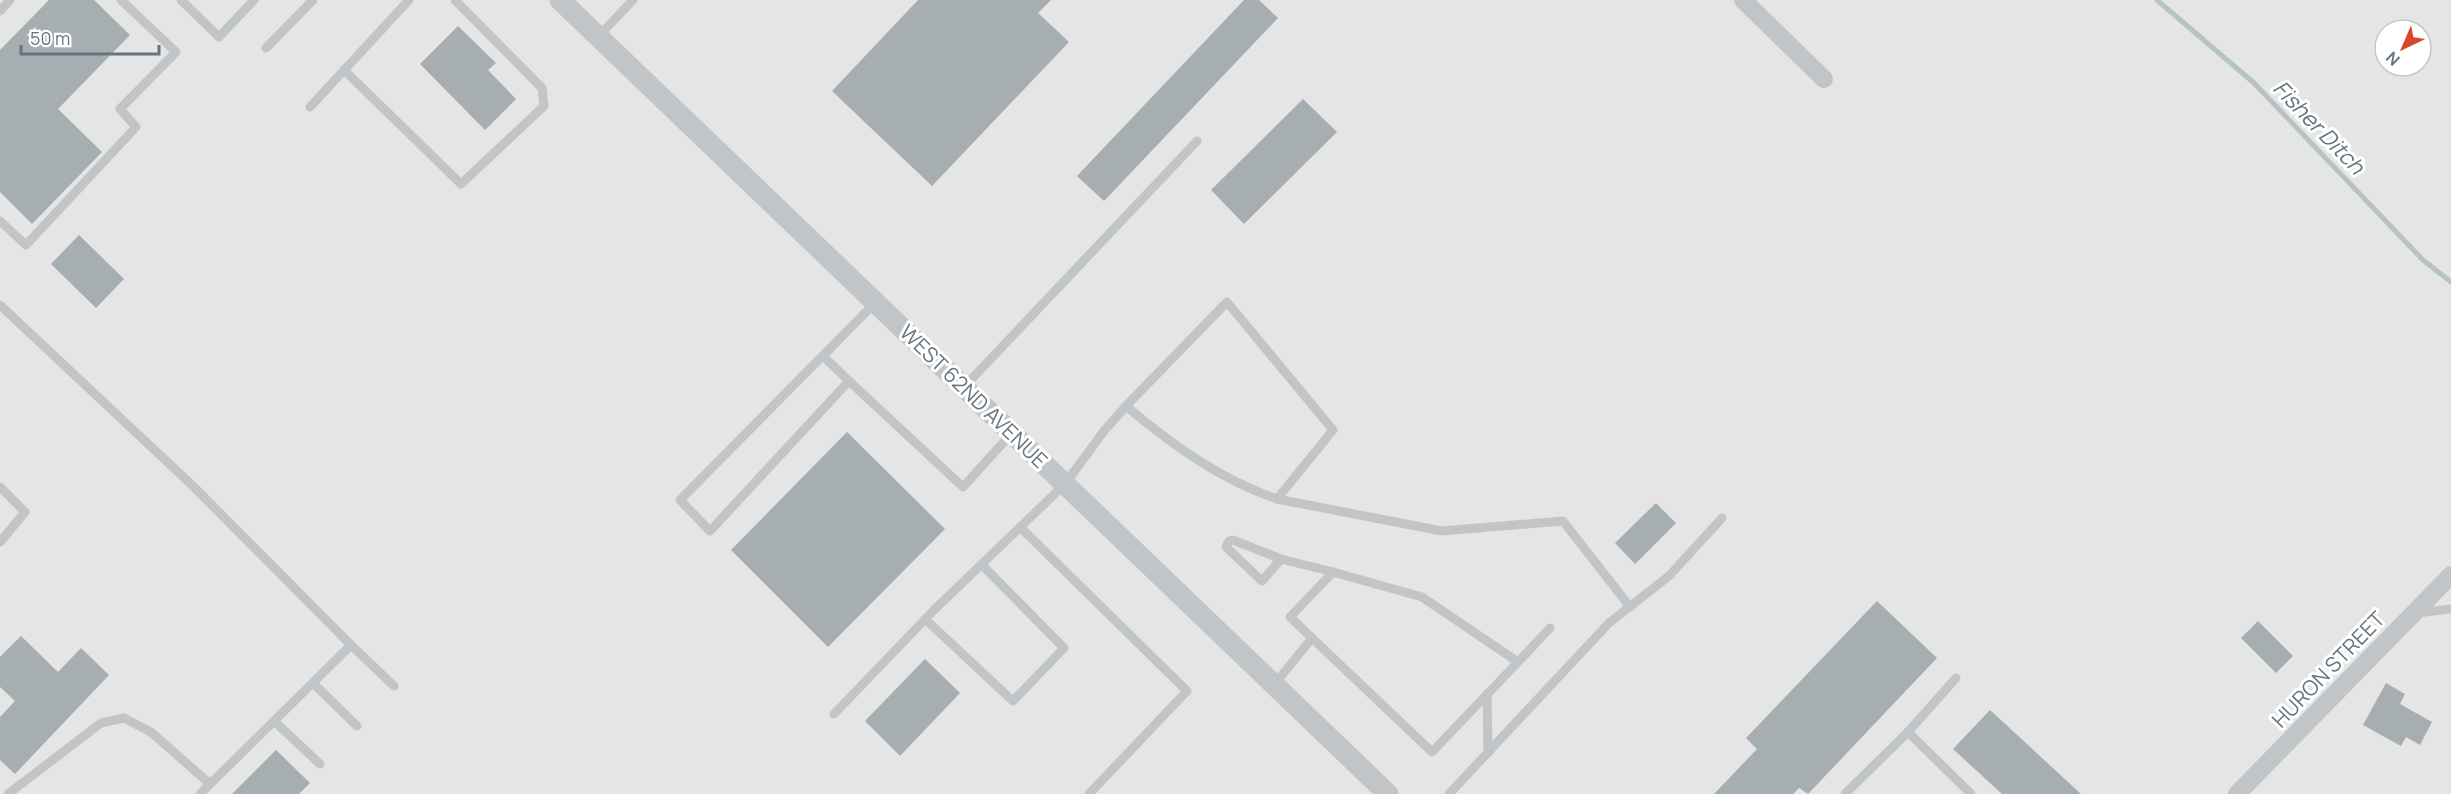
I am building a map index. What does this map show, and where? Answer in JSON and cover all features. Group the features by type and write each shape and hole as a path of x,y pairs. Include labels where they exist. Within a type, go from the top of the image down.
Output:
{"street":[{"name":"WEST 62ND AVENUE","path":"560,0 1388,794"},
{"path":"1743,0 1824,79"},
{"name":"HURON STREET","path":"2237,794 2451,574"}],"lane":[{"path":"0,11 10,0"},
{"path":"0,221 26,245 136,127 120,109 176,52 121,0"},
{"path":"181,0 219,37 254,0"},
{"path":"266,48 313,0"},
{"path":"310,107 409,0"},
{"path":"344,70 461,184 544,106 542,88 455,0"},
{"path":"598,37 633,0"},
{"path":"965,386 1197,141"},
{"path":"849,381 710,531 680,500 877,302"},
{"path":"834,714 926,619 1065,484 1104,431 1126,406 1227,302 1334,430 1277,499"},
{"path":"0,305 194,487 394,686"},
{"path":"823,356 963,487 1012,433"},
{"path":"1126,406 1161,436 1240,484 1277,499 1442,531 1563,522 1630,607"},
{"path":"0,487 25,512 0,542"},
{"path":"1449,794 1609,623 1668,576 1722,518"},
{"path":"1020,527 1187,691 1089,794"},
{"path":"1281,560 1262,581 1226,547 1229,541 1233,540 1281,560 1334,572 1422,597 1518,662"},
{"path":"926,619 1013,701 1064,648 982,565"},
{"path":"1334,572 1290,616 1432,752 1550,628"},
{"path":"2413,613 2451,609"},
{"path":"1274,685 1312,638"},
{"path":"200,794 351,645"},
{"path":"1845,794 1908,732 1956,678"},
{"path":"313,683 357,726"},
{"path":"1487,694 1488,753"},
{"path":"8,794 101,723 124,718 152,732 210,784"},
{"path":"274,721 320,764"},
{"path":"1908,732 1971,794"}],"shaded area":[{"path":"0,0 2451,0 2451,794 0,794"}],"building":[{"path":"49,0 94,0 130,35 58,109 102,152 32,224 0,192 0,50"},
{"path":"918,0 1051,0 1038,13 1069,42 932,186 832,91"},
{"path":"1244,0 1259,0 1278,18 1104,201 1077,176"},
{"path":"458,26 496,63 488,70 516,99 485,130 420,64"},
{"path":"1303,99 1337,132 1244,224 1211,190"},
{"path":"79,235 124,279 96,308 51,264"},
{"path":"847,432 945,529 828,647 731,550"},
{"path":"1656,503 1676,523 1635,564 1615,543"},
{"path":"1877,601 1937,658 1808,794 1799,788 1793,794 1714,794 1757,749 1746,738"},
{"path":"2258,621 2293,656 2276,673 2241,638"},
{"path":"21,636 58,672 81,648 109,675 15,774 0,760 0,717 15,701 0,687 0,657"},
{"path":"925,659 960,693 900,756 865,721"},
{"path":"2386,683 2405,694 2400,704 2432,722 2420,745 2406,737 2401,746 2363,725"},
{"path":"1990,710 2081,794 2002,794 1953,749"},
{"path":"276,750 310,783 299,794 232,794"}],"waterway":[{"name":"Fisher Ditch","path":"2157,0 2254,83 2423,260 2451,282"}]}
